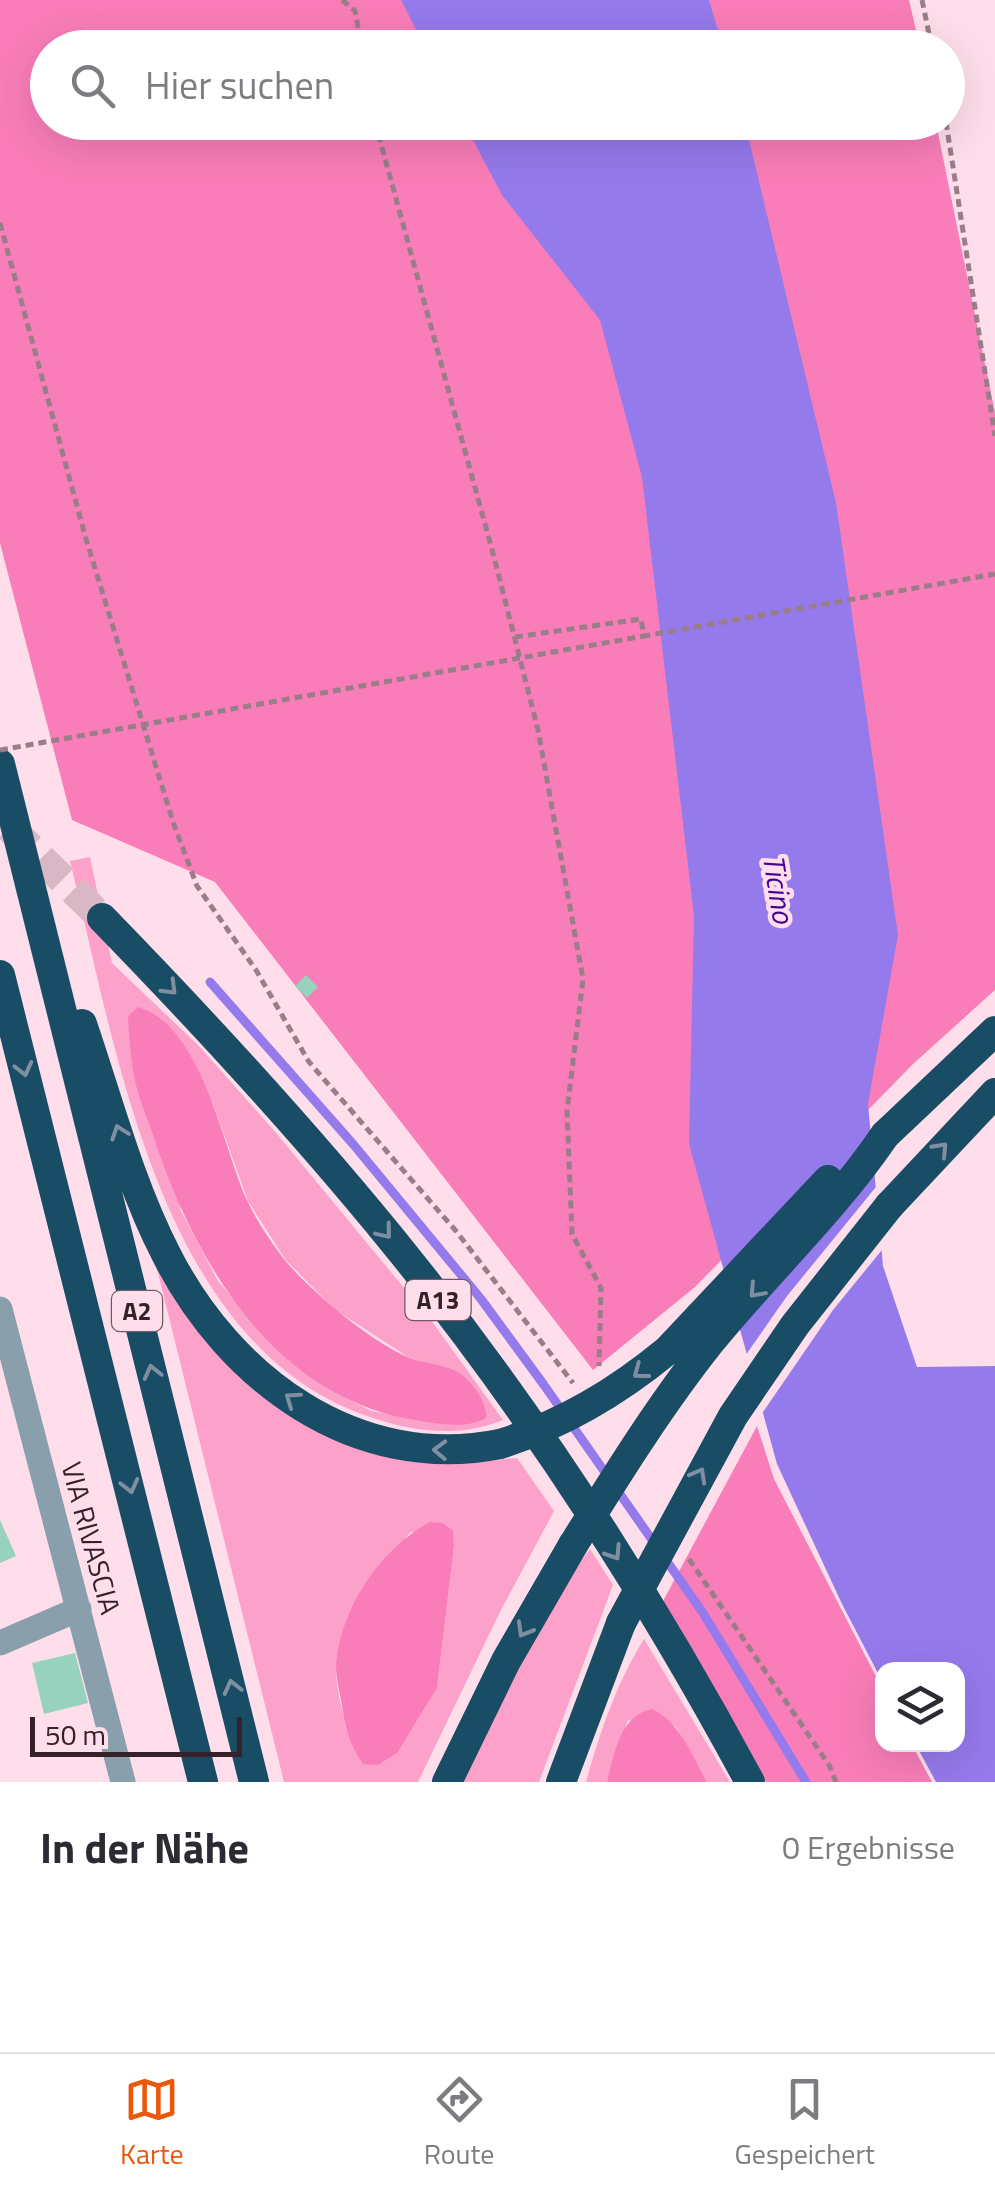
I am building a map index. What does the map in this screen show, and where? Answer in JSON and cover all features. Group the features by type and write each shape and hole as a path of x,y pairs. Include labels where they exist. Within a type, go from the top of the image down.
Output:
{"highway":[{"name":"A2","path":"0,764 254,1782"},
{"name":"A2","path":"20,841 138,1188 166,1254 208,1322 242,1359 284,1394 379,1442 430,1450 472,1450 500,1444 574,1416 668,1350 841,1166 886,1135"},
{"name":"A13","path":"102,918 262,1086 413,1266 513,1402 610,1547 696,1685 750,1782"},
{"name":"A2","path":"0,975 203,1782"},
{"path":"447,1782 506,1660 573,1546 645,1432 712,1340 854,1180 886,1135 995,1031"},
{"path":"561,1782 622,1623 697,1478 766,1365 889,1206 995,1093"}],"street":[{"name":"VIA RIVASCIA","path":"0,1309 123,1782"},
{"path":"0,1643 79,1609"}],"path":[{"path":"342,0 355,12 358,30"},
{"path":"922,0 928,30"},
{"path":"380,140 538,730 583,979 567,1111 572,1234 601,1288 598,1382"},
{"path":"949,140 995,436"},
{"path":"0,222 86,539 173,822 198,886 256,970 309,1062 456,1231 576,1388"},
{"path":"0,750 995,574"},
{"path":"515,637 641,618 644,636"},
{"path":"688,1558 829,1764 836,1782"}],"shaded area":[{"path":"0,0 909,0 916,30 30,30 30,140 939,140 995,413 995,990 913,1064 695,1287 593,1370 215,882 72,820 0,543"},
{"path":"90,857 112,963 199,1046 277,1134 433,1323 503,1420 470,1429 436,1431 370,1417 298,1381 241,1327 194,1259 158,1182 130,1100 70,861","holes":["212,1101 248,1201 285,1259 334,1309 408,1357 461,1374 444,1424 372,1411 337,1394 276,1348 218,1281 180,1209"]},
{"path":"138,1007 160,1018 179,1037 194,1062 247,1200 264,1231 295,1272 378,1341 410,1358 461,1374 479,1394 486,1418 468,1424 435,1423 356,1403 313,1379 275,1348 243,1312 190,1227 136,1086 128,1016"},
{"path":"156,1265 232,1366 445,1463 517,1458 554,1511 418,1782 284,1782","holes":["452,1531 454,1546 437,1688 398,1752 346,1729 336,1667 344,1627 361,1593 411,1532"]},
{"path":"757,1426 774,1479 875,1674 875,1752 916,1752 932,1782 766,1782 662,1603"},
{"path":"430,1522 443,1523 453,1531 454,1546 437,1688 398,1752 378,1765 363,1764 345,1722 336,1672 339,1645 354,1603 380,1564 412,1533"},
{"path":"590,1549 613,1585 539,1782 459,1782 488,1723"},
{"path":"644,1639 730,1782 707,1782 676,1727 628,1720 607,1782 586,1782 610,1708"},
{"path":"652,1709 678,1731 707,1782 607,1782 625,1728 632,1719"}],"water":[{"path":"401,0 709,0 718,30 416,30"},
{"name":"Ticino","path":"473,140 749,140 836,503 898,935 868,1104 883,1266 917,1367 995,1366 995,1782 936,1782 920,1752 965,1752 965,1662 875,1662 875,1668 842,1604 777,1464 689,1144 694,916 642,477 600,320 502,195"}],"pier":[{"path":"880,1182 886,1245 833,1310 759,1418 743,1359 787,1296"}],"building":[{"path":"306,975 318,987 307,998 295,986"},
{"path":"0,1520 16,1556 0,1563"},
{"path":"75,1653 88,1703 44,1714 32,1663"}],"waterway":[{"path":"210,982 353,1144 481,1299 703,1613 806,1782"}],"tunnel":[{"path":"9,827 102,918"}]}
